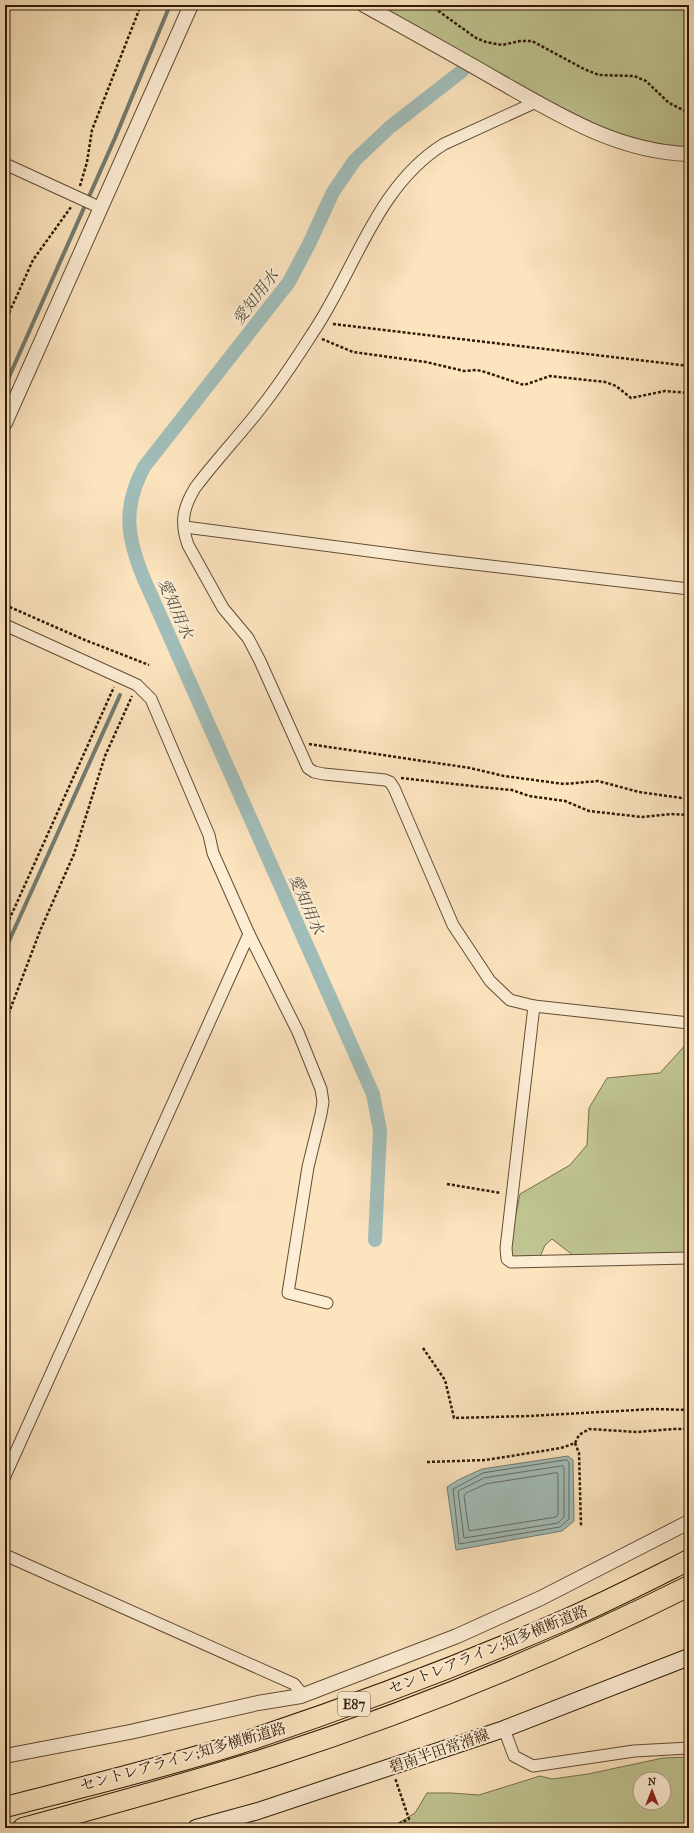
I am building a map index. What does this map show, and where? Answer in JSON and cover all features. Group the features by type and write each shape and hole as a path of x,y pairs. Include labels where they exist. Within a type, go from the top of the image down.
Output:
{"highway":[{"name":"セントレアライン;知多横断道路","path":"5,1807 120,1778 237,1744 338,1709 415,1681 561,1621 689,1560"},
{"name":"セントレアライン;知多横断道路","path":"23,1828 194,1781 349,1731 506,1671 578,1639 689,1586"}],"main road":[{"name":"碧南半田常滑線","path":"196,1828 258,1812 504,1729 686,1657"}],"street":[{"path":"5,423 191,5"},
{"path":"364,5 584,128 618,141 648,150 689,154"},
{"path":"536,102 444,144 430,153 413,168 392,194 374,222 312,335 261,408 195,488 187,502 183,514 185,536 188,545 224,608 248,638 260,661 295,742 308,768 314,772 385,780 390,782 394,788 453,925 490,981 510,1000 534,1006 689,1023"},
{"path":"5,164 101,208"},
{"path":"184,527 430,559 689,589"},
{"path":"5,625 119,676 137,686 150,699 209,835 213,853 249,934 298,1032 321,1089 321,1114 308,1167 288,1292 327,1303"},
{"path":"5,1476 249,934"},
{"path":"534,1006 506,1248 506,1256 509,1262 689,1258"},
{"path":"5,1756 130,1732 258,1703 301,1696 457,1636 541,1598 689,1522"},
{"path":"5,1555 294,1684 299,1690 301,1696"},
{"path":"504,1729 514,1756 533,1766 634,1751 689,1748"}],"path":[{"path":"5,322 33,260 74,204 87,162 92,130 141,5"},
{"path":"430,5 476,38 486,42 502,45 520,41 532,41 584,69 600,75 634,76 646,81 669,103 689,113"},
{"path":"320,322 689,366"},
{"path":"312,335 353,352 426,362 464,371 485,372 524,385 550,376 611,384 631,398 664,392 689,393"},
{"path":"5,605 85,640 149,665"},
{"path":"5,929 119,676"},
{"path":"5,1023 40,931 74,854 105,756 137,686"},
{"path":"295,742 470,768 504,776 564,784 598,781 639,792 689,799"},
{"path":"390,782 405,778 490,788 504,788 529,796 572,803 589,811 642,818 671,814 689,815"},
{"path":"447,1184 513,1194"},
{"path":"422,1348 445,1380 454,1418 530,1416 654,1409 674,1411 689,1410"},
{"path":"581,1526 579,1453 575,1443 579,1434 589,1429 637,1432 674,1428 689,1429"},
{"path":"427,1462 486,1460 550,1448 561,1448 575,1443"},
{"path":"390,1828 409,1819 395,1778"}],"green space":[{"path":"379,5 689,5 689,147 644,141 573,116"},
{"path":"689,1041 689,1254 574,1256 552,1239 545,1245 540,1257 512,1258 511,1239 520,1194 570,1165 587,1145 589,1108 607,1078 660,1073"},
{"path":"689,1757 689,1828 390,1828 415,1813 427,1793 479,1795 540,1776 552,1779 588,1774 663,1758"}],"water":[{"path":"568,1456 573,1460 574,1521 562,1531 456,1550 447,1487 482,1469"}],"waterway":[{"path":"5,386 115,138 170,5"},
{"name":"愛知用水","path":"375,1240 380,1131 373,1094 144,579 134,550 129,523 132,496 144,467 289,282 309,244 333,192 355,160 390,127 462,71"},
{"path":"5,950 120,695"}]}
